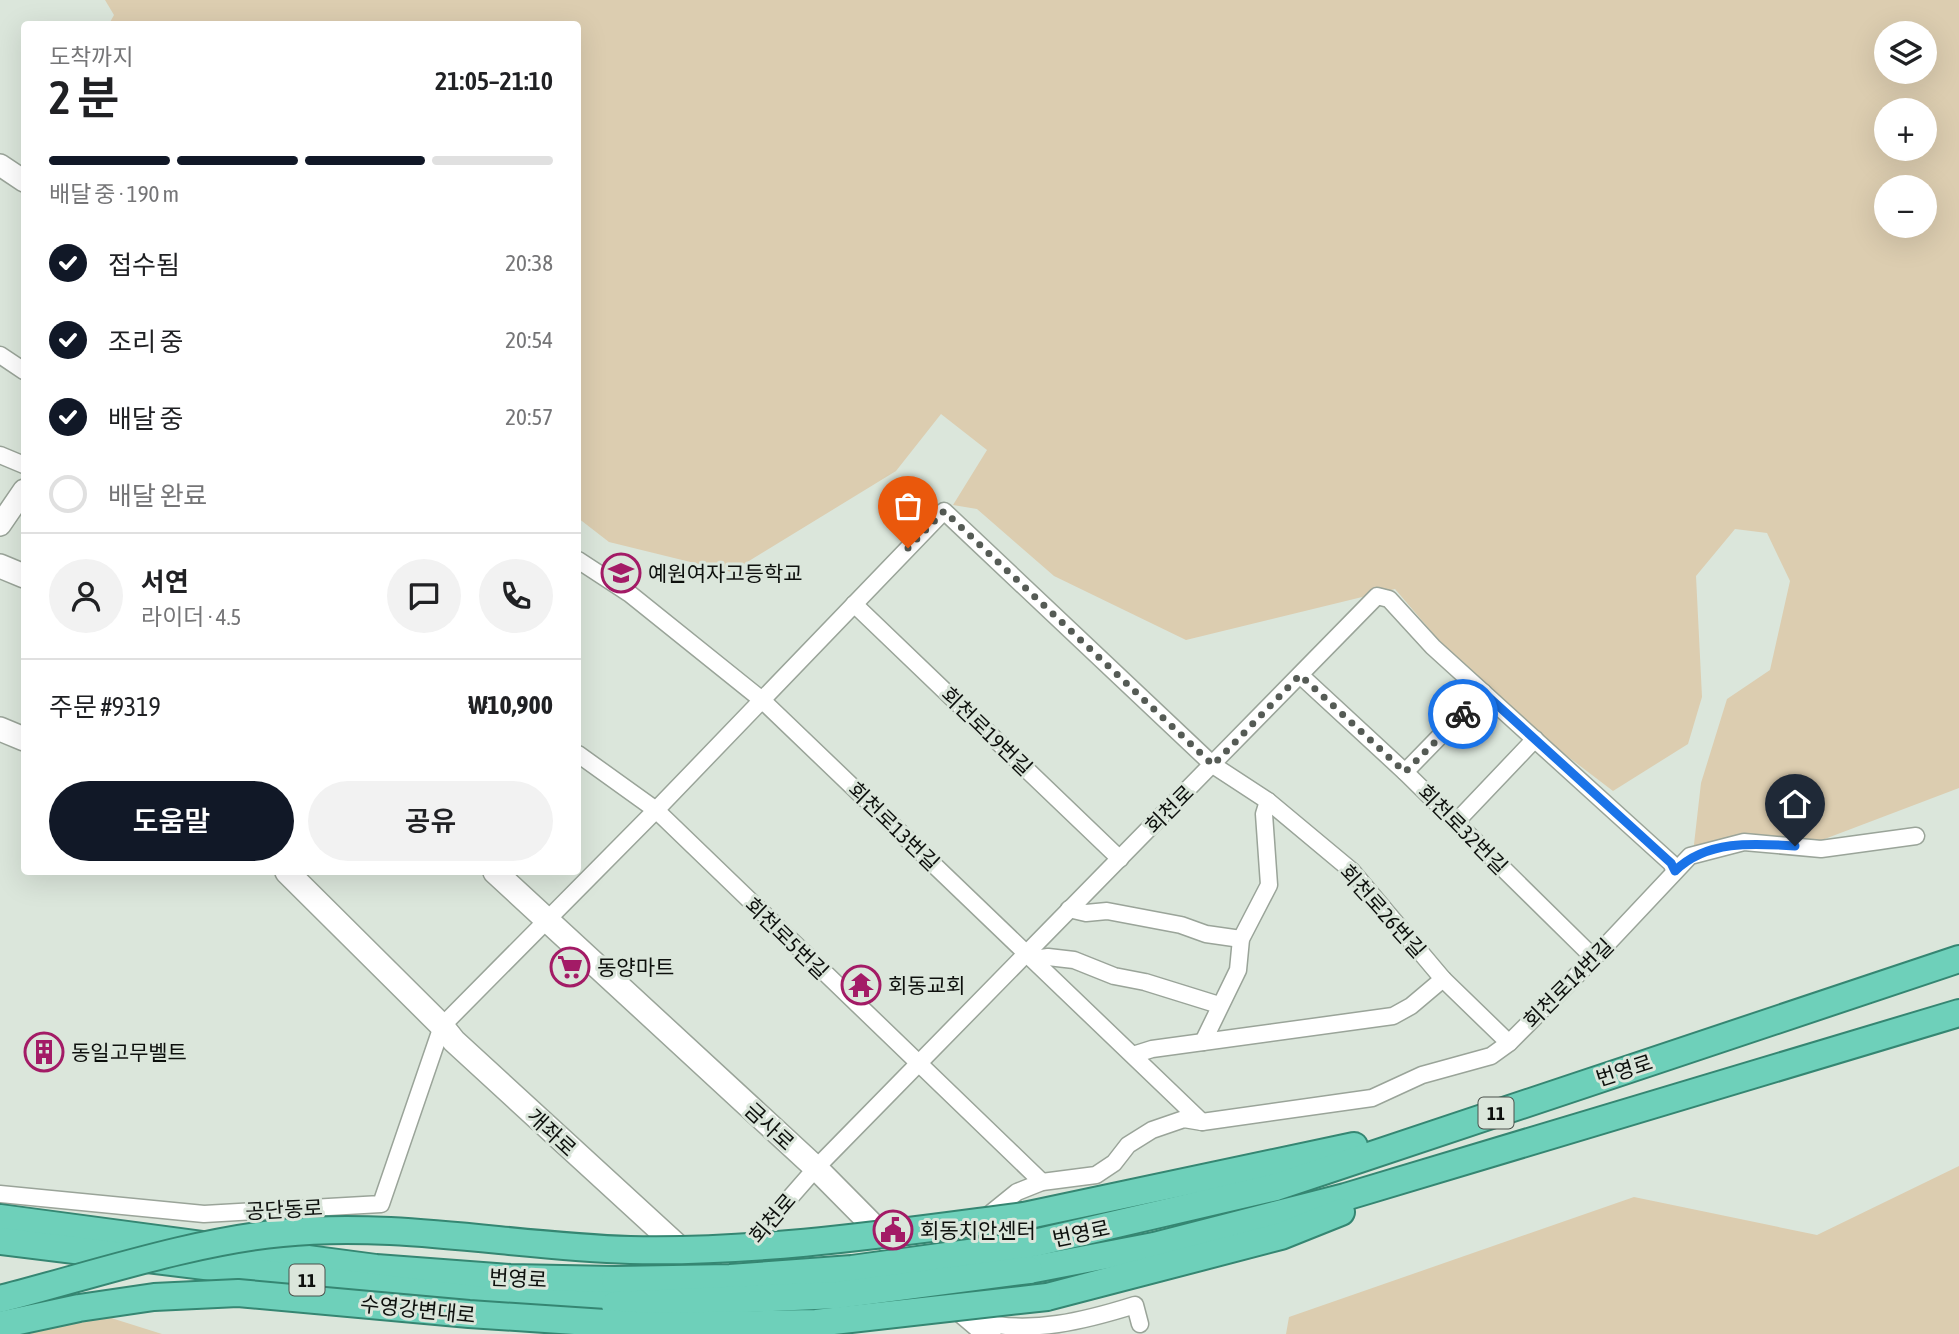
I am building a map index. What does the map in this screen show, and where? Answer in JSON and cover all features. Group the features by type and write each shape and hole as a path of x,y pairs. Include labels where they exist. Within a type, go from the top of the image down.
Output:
{"highway":[{"name":"번영로","path":"0,1241 497,1302 615,1293 837,1295 1027,1257 1276,1187 1959,959"},
{"name":"번영로","path":"1027,1257 1154,1246 1345,1197 1959,1013"},
{"path":"0,1299 234,1240 284,1233 352,1230 629,1250 693,1250 823,1242 1462,1124"},
{"name":"수영강변대로","path":"0,1325 79,1307 154,1297 238,1293 469,1314 650,1326 816,1323 1047,1297 1281,1236 1470,1161"},
{"name":"번영로","path":"0,1218 376,1268 510,1278 615,1293"}],"main road":[{"path":"0,566 21,575"},
{"path":"0,729 21,738"},
{"name":"개좌로","path":"290,875 454,1041 663,1235 779,1334"},
{"name":"금사로","path":"498,875 816,1168 929,1282 981,1327"}],"street":[{"path":"0,165 21,179"},
{"path":"0,355 21,369"},
{"path":"0,455 21,464"},
{"path":"0,526 21,494"},
{"name":"회천로26번길","path":"854,604 944,511 1213,765 1268,801 1352,871 1443,979 1509,1043"},
{"name":"회천로13번길","path":"581,562 630,594 762,700 1030,956"},
{"name":"회천로","path":"716,1282 816,1168 1030,956 1069,909 1377,596 1389,599 1433,648 1671,863 1675,871"},
{"path":"442,1026 656,810 854,604"},
{"name":"회천로19번길","path":"854,604 1120,859"},
{"name":"회천로32번길","path":"1300,675 1405,772 1594,958"},
{"path":"1405,772 1483,692"},
{"path":"1456,822 1535,739"},
{"name":"회천로5번길","path":"581,756 656,810 919,1065"},
{"path":"1203,1042 1238,970 1241,939 1269,885 1264,814 1268,801"},
{"name":"회천로14번길","path":"959,1238 1020,1204 1042,1182 1096,1175 1114,1163 1128,1145 1152,1130 1184,1119 1202,1122 1372,1098 1422,1075 1491,1056 1509,1043 1594,958 1690,856 1744,842 1821,849 1916,836"},
{"path":"1069,909 1086,913 1107,911 1181,925 1206,934 1241,939"},
{"path":"1030,956 1073,960 1114,976 1145,982 1219,1005"},
{"path":"1030,956 1202,1122"},
{"path":"1133,1055 1152,1049 1393,1016 1411,1006 1443,979"},
{"name":"공단동로","path":"0,1194 204,1214 381,1204 442,1026"},
{"path":"919,1065 1042,1182"},
{"path":"663,1235 680,1318"},
{"path":"898,1250 959,1238 981,1327 1008,1329 1080,1323 1135,1305 1140,1324"},
{"path":"664,1334 716,1282"}],"shaded area":[{"path":"105,0 1959,0 1959,788 1822,840 1693,853 1701,783 1727,699 1770,670 1790,581 1767,533 1735,529 1696,576 1702,697 1688,744 1613,791 1483,692 1395,589 1186,640 1054,576 977,509 953,505 987,450 941,414 896,471 731,572 609,542 581,520 581,21 111,21 114,15"},
{"path":"1959,1166 1959,1334 1286,1334 1289,1317 1634,1197 1817,1235"},
{"path":"0,1283 162,1334 0,1334"}],"way so far":[{"path":"908,548 944,511 1213,765 1300,675 1405,772 1463,714"}],"place":[{"name":"예원여자고등학교","path":"621,573"},
{"name":"동양마트","path":"570,967"},
{"name":"회동교회","path":"861,985"},
{"name":"동일고무벨트","path":"44,1052"},
{"name":"회동치안센터","path":"893,1230"}],"route":[{"path":"1463,714 1483,692 1671,863 1675,871 1690,856 1744,842 1795,846"}]}
